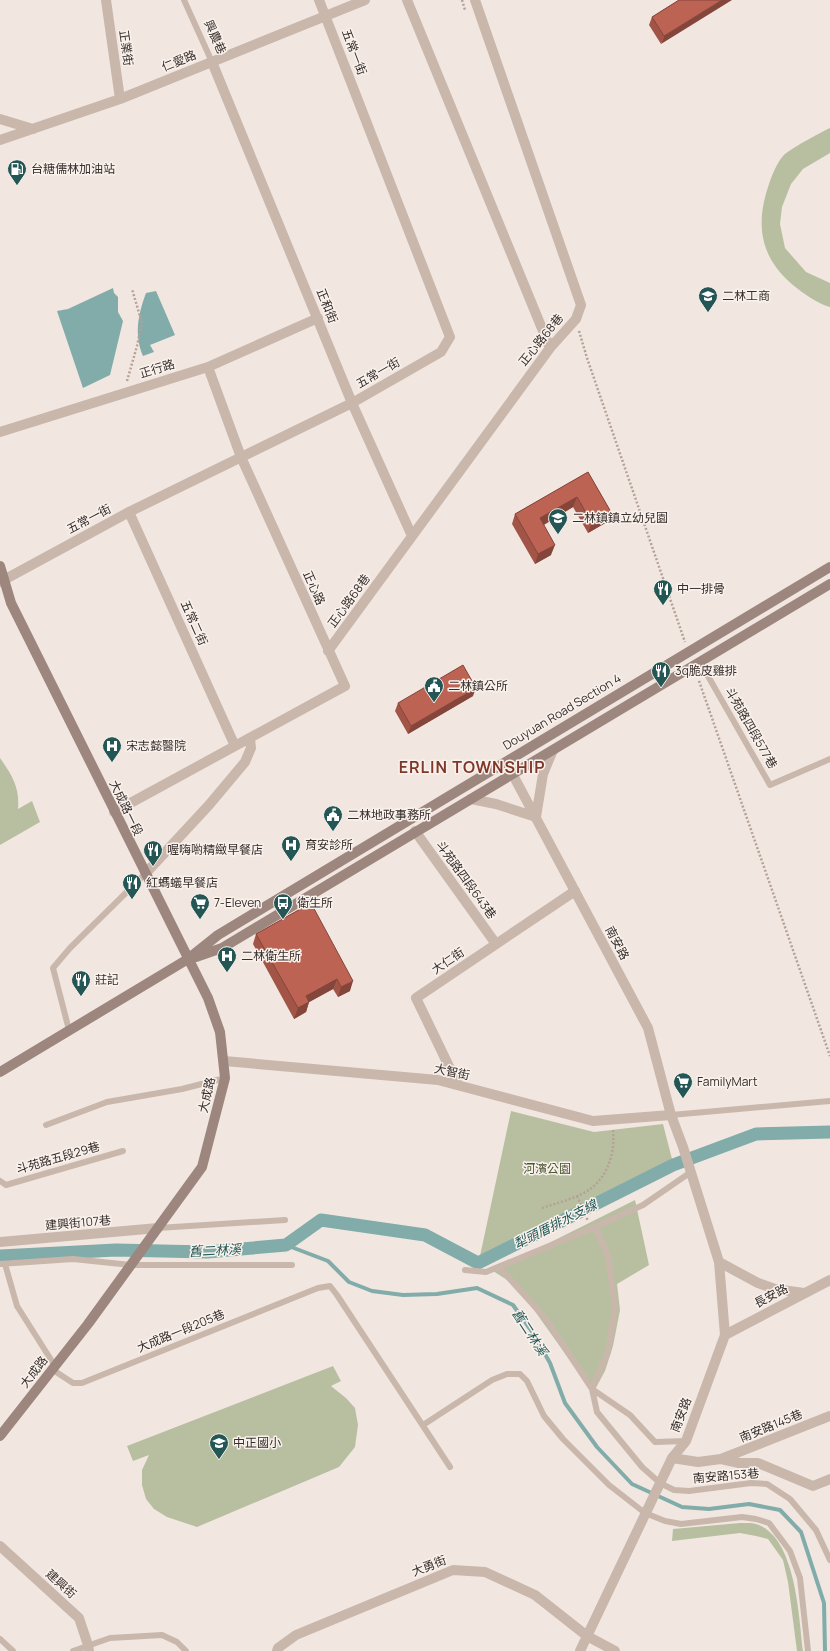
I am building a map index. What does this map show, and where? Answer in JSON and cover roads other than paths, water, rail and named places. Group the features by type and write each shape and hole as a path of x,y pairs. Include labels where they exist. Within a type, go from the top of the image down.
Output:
{"main road":[{"name":"大成路一段","path":"0,566 2,581 11,603 188,959"},
{"name":"Douyuan Road Section 4","path":"0,1072 188,959 218,936 830,567"},
{"name":"Douyuan Road Section 4","path":"188,959 222,948 830,584"},
{"name":"大成路","path":"0,1436 54,1368 202,1167 225,1078 224,1061 220,1032 208,998 188,959"}],"street":[{"name":"正業街","path":"106,0 120,99"},
{"path":"319,0 326,16"},
{"name":"仁愛路","path":"0,140 120,99 365,0"},
{"path":"408,0 550,348"},
{"name":"正心路68巷","path":"328,651 550,348 576,319 581,305 474,0"},
{"name":"五常一街","path":"2,581 129,512 352,403 441,352 450,337 326,16"},
{"name":"興農巷","path":"212,62 221,84"},
{"name":"正和街","path":"221,84 352,403 412,536"},
{"path":"0,119 33,129"},
{"name":"正行路","path":"0,432 208,367 318,318"},
{"name":"正心路","path":"114,812 345,686 241,458 208,367"},
{"name":"五常二街","path":"129,512 235,746"},
{"path":"145,874 209,805 245,762 251,748 250,738"},
{"path":"471,798 496,804 536,817 543,774 553,750"},
{"name":"南安路","path":"506,762 648,1028 670,1115 683,1147 719,1262 725,1334 686,1441 672,1458 580,1651"},
{"name":"斗苑路四段643巷","path":"415,832 496,944"},
{"name":"大仁街","path":"458,1085 416,998 575,891"},
{"name":"大智街","path":"224,1061 438,1080 593,1121 670,1115"},
{"name":"建興街107巷","path":"0,1242 158,1228"},
{"path":"719,1262 758,1283 775,1289 804,1293"},
{"name":"長安路","path":"725,1334 830,1280"},
{"name":"南安路145巷","path":"672,1458 698,1462 721,1459 830,1416"},
{"name":"南安路145巷","path":"721,1459 739,1463 758,1463 813,1486 830,1479"},
{"name":"建興街","path":"0,1546 79,1618 89,1648"},
{"name":"大勇街","path":"277,1651 278,1648 296,1636 317,1626 453,1570 485,1572 535,1595 587,1636 615,1651"}],"lane":[{"name":"興農巷","path":"184,0 212,62"},
{"name":"斗苑路四段577巷","path":"697,664 770,785 830,758"},
{"path":"69,1030 53,968 70,948 145,874"},
{"path":"46,1124 107,1102 182,1089 225,1078"},
{"path":"670,1115 830,1100"},
{"name":"斗苑路五段29巷","path":"0,1181 6,1185 123,1151"},
{"path":"465,1270 486,1272 595,1227 643,1205 691,1172"},
{"path":"158,1228 285,1220"},
{"path":"592,1389 608,1352 615,1307 608,1256 595,1227"},
{"path":"54,1368 17,1306 2,1264 73,1259 131,1265 292,1265"},
{"path":"499,1267 546,1319 592,1389 630,1415 655,1442 686,1441"},
{"name":"大成路一段205巷","path":"54,1368 73,1383 82,1383 318,1288 330,1286 424,1425"},
{"path":"450,1467 424,1425 492,1380 507,1374 520,1374 527,1380 544,1416 563,1440 609,1485 665,1521 681,1524 742,1517 769,1523 790,1551 800,1578 808,1651"},
{"name":"南安路153巷","path":"592,1389 597,1412 642,1467 659,1485 674,1490 689,1491 751,1483 767,1484 790,1499 816,1530 830,1560"},
{"path":"73,1651 89,1648 110,1638 162,1635 177,1642 186,1651"},
{"path":"0,1639 13,1651"}],"water":[{"path":"113,288 114,293 118,297 118,312 123,321 110,375 83,388 57,311 68,309"},
{"path":"156,291 175,335 150,345 154,352 143,356 140,348 138,332 139,317 146,293"}],"waterway":[{"name":"犁頭厝排水支線","path":"0,1256 116,1250 207,1252 286,1245 321,1220 425,1235 478,1263 673,1165 756,1134 830,1132"},
{"name":"舊二林溪","path":"286,1245 328,1261 349,1282 372,1291 403,1295 437,1294 477,1288 513,1305 533,1333 550,1363 565,1403 597,1447 632,1484 682,1507 709,1509 749,1504 780,1510 801,1532 824,1603 825,1651"}],"place":[{"name":"台糖儒林加油站","path":"17,186"},
{"name":"二林工商","path":"708,313"},
{"name":"二林鎮鎮立幼兒園","path":"558,535"},
{"name":"中一排骨","path":"663,606"},
{"name":"3q脆皮雞排","path":"661,688"},
{"name":"二林鎮公所","path":"434,703"},
{"name":"宋志懿醫院","path":"112,763"},
{"name":"二林地政事務所","path":"333,832"},
{"name":"育安診所","path":"291,862"},
{"name":"喔嗨喲精緻早餐店","path":"153,867"},
{"name":"紅螞蟻早餐店","path":"132,900"},
{"name":"7-Eleven","path":"200,920"},
{"name":"衛生所","path":"283,920"},
{"name":"二林衛生所","path":"227,973"},
{"name":"莊記","path":"81,997"},
{"name":"FamilyMart","path":"683,1099"},
{"name":"中正國小","path":"219,1460"}],"district":[{"name":"ERLIN TOWNSHIP","path":"472,767"}],"park label":[{"name":"河濱公園","path":"547,1169"}]}
